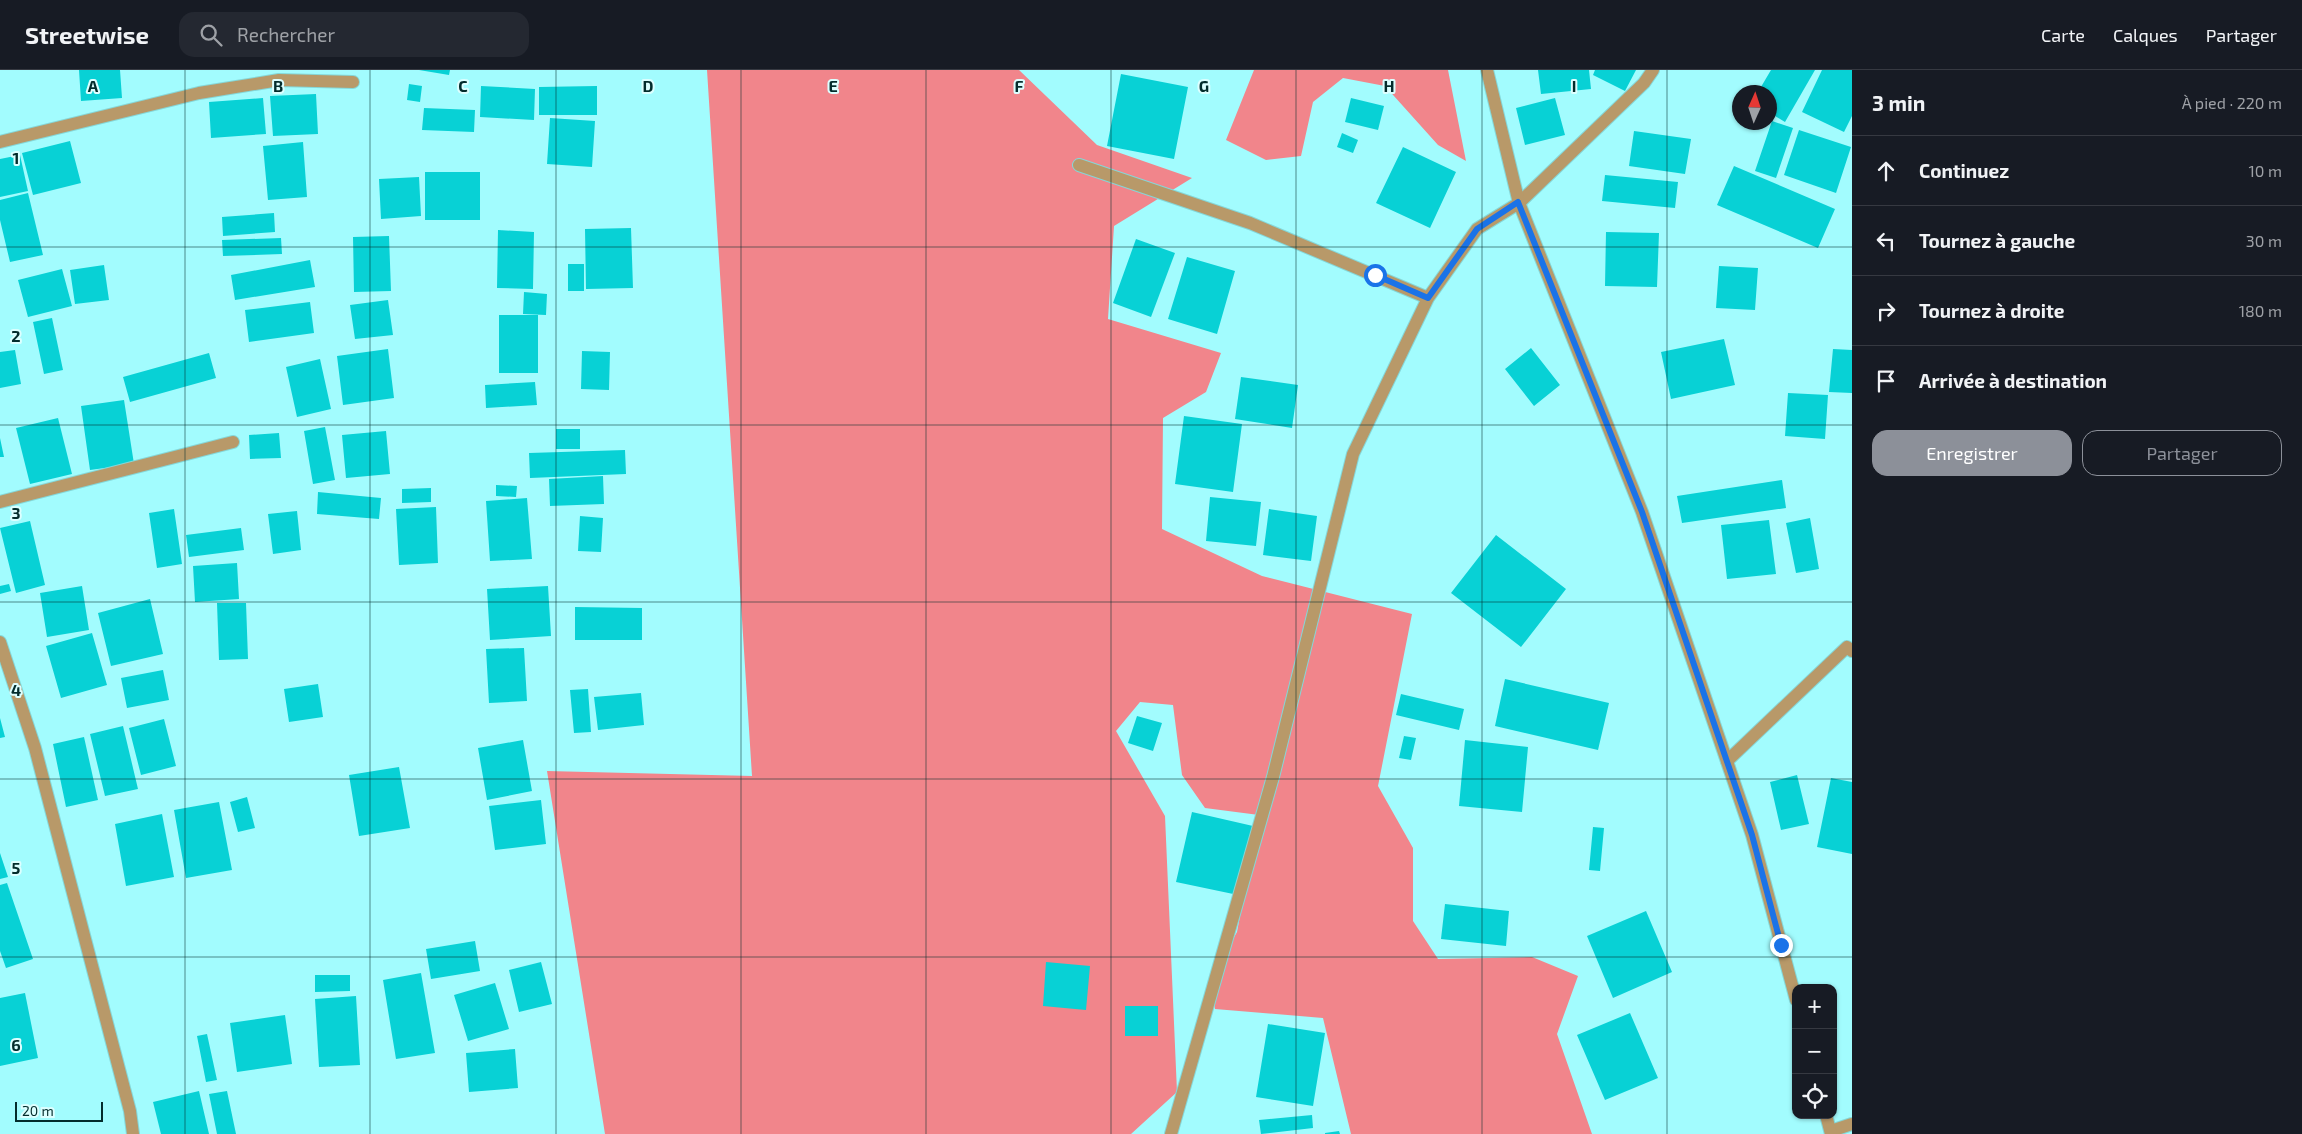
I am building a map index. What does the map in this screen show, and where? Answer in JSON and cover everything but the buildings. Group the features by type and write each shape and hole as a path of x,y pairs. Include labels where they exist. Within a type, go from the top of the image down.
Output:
{"street":[{"path":"1487,70 1518,202 1642,512 1752,835 1792,985"},
{"path":"1171,1134 1273,777 1353,454 1428,298 1477,229 1518,202 1644,83 1653,70"},
{"path":"0,142 199,93 280,80 353,82"},
{"path":"1079,165 1250,223 1428,298"},
{"path":"0,502 233,442"},
{"path":"0,642 34,748 130,1111 133,1134"},
{"path":"1727,761 1847,647 1852,651"},
{"path":"1827,1119 1831,1133 1852,1124"}],"shaded area":[{"path":"707,70 1019,70 1097,145 1192,178 1114,226 1108,319 1221,353 1206,392 1163,418 1162,529 1262,576 1412,614 1378,786 1413,848 1413,921 1438,959 1532,957 1578,976 1557,1034 1592,1134 1351,1134 1323,1018 1215,1009 1210,981 1237,932 1259,815 1205,808 1182,775 1173,705 1140,702 1116,731 1165,816 1177,1092 1131,1134 605,1134 547,771 752,776"},
{"path":"1254,70 1448,70 1466,161 1438,145 1385,86 1343,78 1313,102 1301,156 1266,160 1226,140"}],"route":[{"path":"1375,275 1428,298 1477,229 1518,202 1642,512 1752,835 1781,945"}]}
